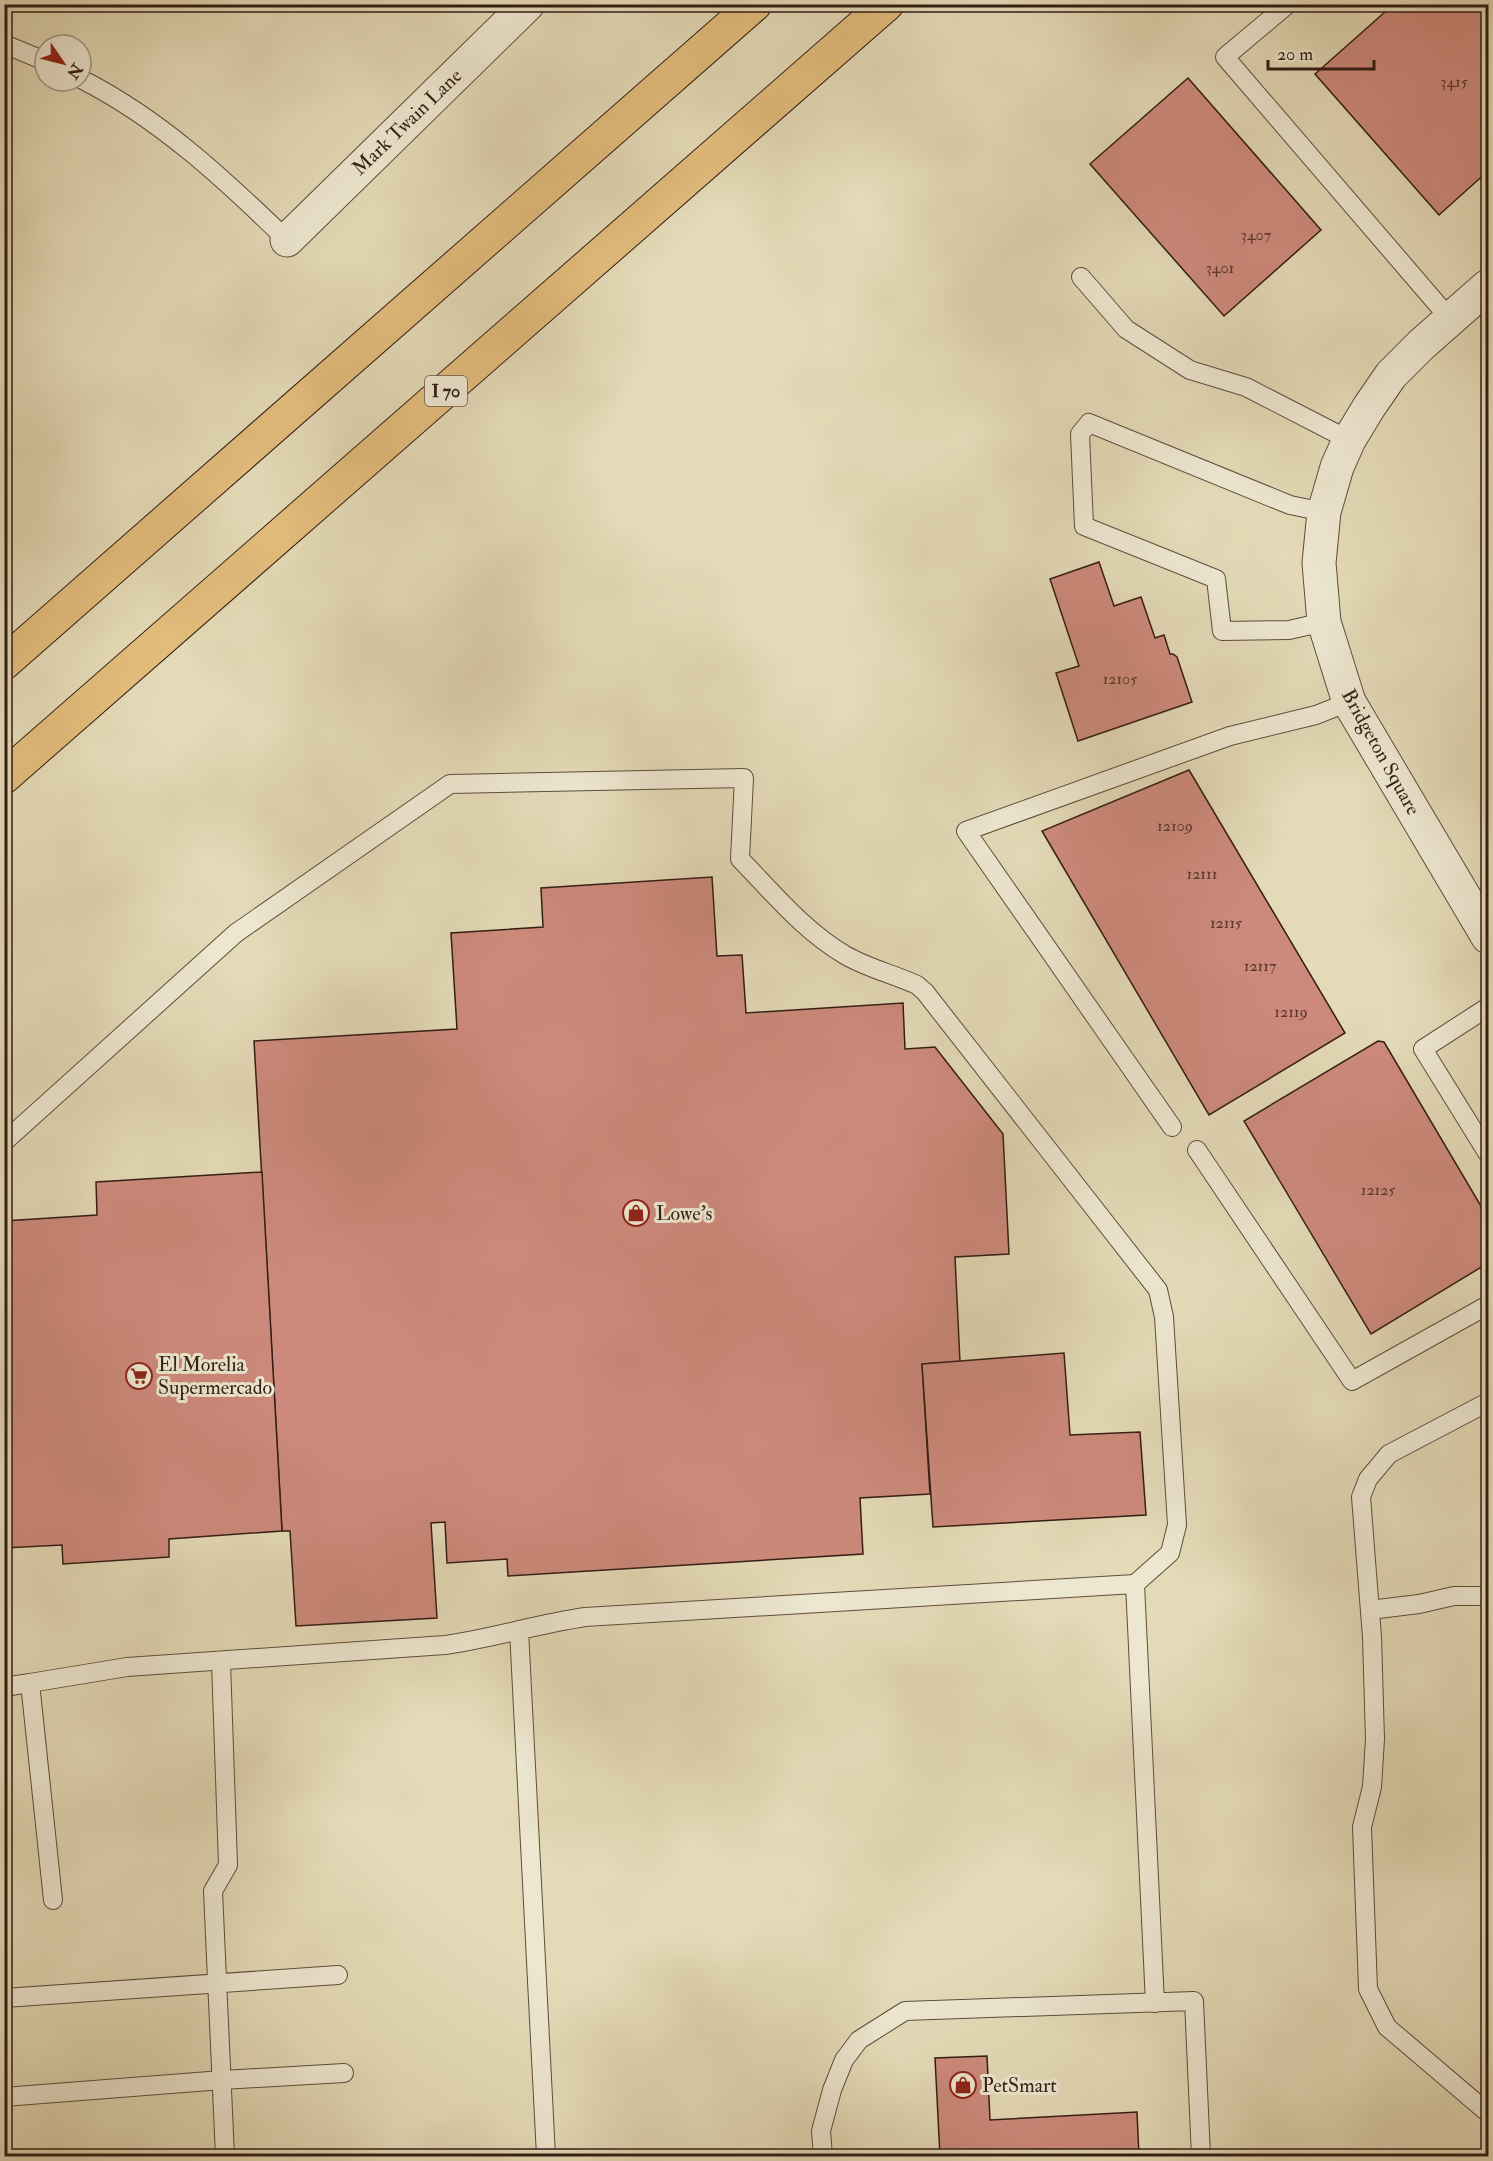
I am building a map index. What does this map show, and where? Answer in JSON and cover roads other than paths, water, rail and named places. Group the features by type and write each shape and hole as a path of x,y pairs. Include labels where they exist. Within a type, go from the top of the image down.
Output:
{"highway":[{"path":"4,663 755,4"},
{"name":"I 70","path":"4,777 887,4"}],"street":[{"name":"Mark Twain Lane","path":"286,240 528,4"},
{"name":"Bridgeton Square","path":"1488,286 1421,345 1391,375 1349,440 1337,466 1324,512 1319,563 1324,622 1349,702 1488,938"}],"lane":[{"path":"1288,4 1225,57 1450,319"},
{"path":"4,44 33,56"},
{"path":"93,85 166,132 231,186 286,240"},
{"path":"1081,277 1126,329 1190,370 1246,387 1349,440"},
{"path":"1324,512 1290,505 1089,423 1080,434 1084,526 1216,579 1222,631 1289,630 1324,622"},
{"path":"1172,1127 966,831 1230,736 1317,715 1349,702"},
{"path":"4,1142 236,933 450,784 744,778 740,859 808,928 830,945 846,956 911,982 925,992 1158,1290 1164,1317 1177,1525 1170,1553 1135,1584 585,1617 481,1640 415,1648 127,1667 4,1687"},
{"path":"1488,1008 1423,1049 1488,1154"},
{"path":"1197,1150 1352,1381 1488,1305"},
{"path":"1488,1401 1389,1454 1368,1479 1361,1497 1370,1610 1375,1739 1372,1787 1362,1827 1368,1989 1387,2026 1488,2114"},
{"path":"1135,1584 1155,2002"},
{"path":"1370,1610 1419,1604 1454,1596 1488,1596"},
{"path":"519,1630 546,2157"},
{"path":"221,1662 228,1865 213,1891 225,2157"},
{"path":"30,1683 53,1899"},
{"path":"4,1998 338,1975"},
{"path":"823,2157 821,2131 832,2090 844,2060 859,2040 905,2011 1194,2001 1201,2157"},
{"path":"4,2097 344,2073"}],"place":[{"name":"Lowe's","path":"636,1213"},
{"name":"El Morelia Supermercado","path":"139,1376"},
{"name":"PetSmart","path":"963,2085"}]}
